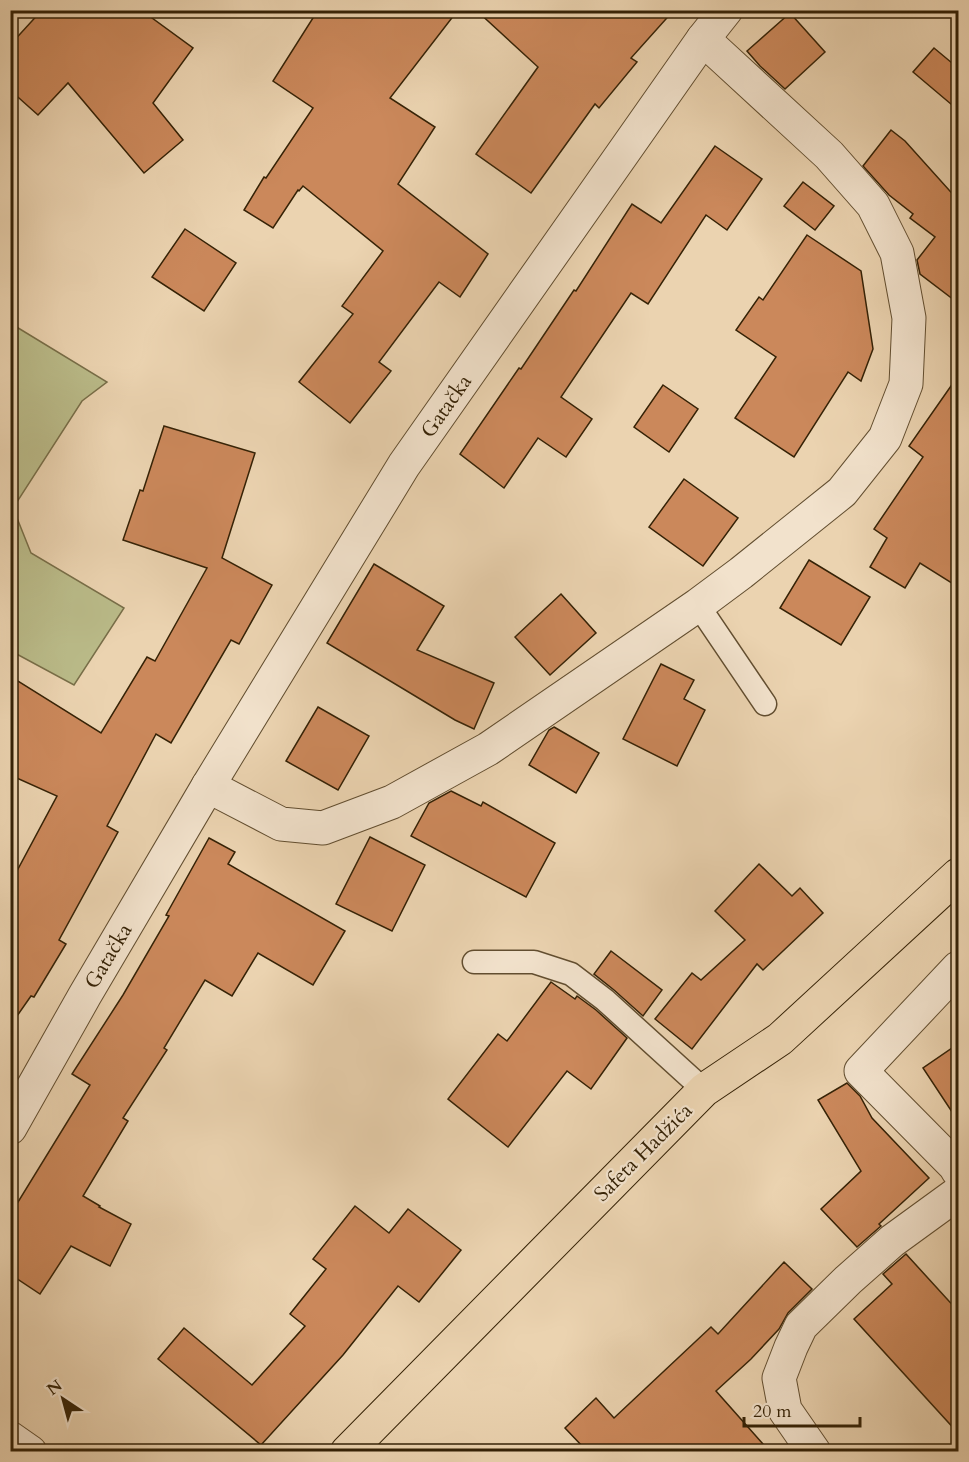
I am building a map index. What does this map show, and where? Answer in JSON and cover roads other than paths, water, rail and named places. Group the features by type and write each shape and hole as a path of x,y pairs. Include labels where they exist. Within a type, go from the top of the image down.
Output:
{"main road":[{"name":"Safeta Hadžića","path":"347,1452 704,1090 780,1039 958,874"}],"street":[{"name":"Gatačka","path":"10,1128 208,786 404,465 703,39 726,10"},
{"path":"208,786 281,824 323,828 392,802 488,749 698,605 842,492 885,438 906,384 909,318 897,253 873,205 829,155 703,39"},
{"path":"958,968 861,1071 958,1171"},
{"path":"814,1452 785,1410 779,1378 801,1326 892,1241 958,1193"},
{"path":"10,1438 30,1452"}],"lane":[{"path":"698,605 765,704"},
{"path":"474,962 534,962 572,974 605,1000 704,1090"}]}
